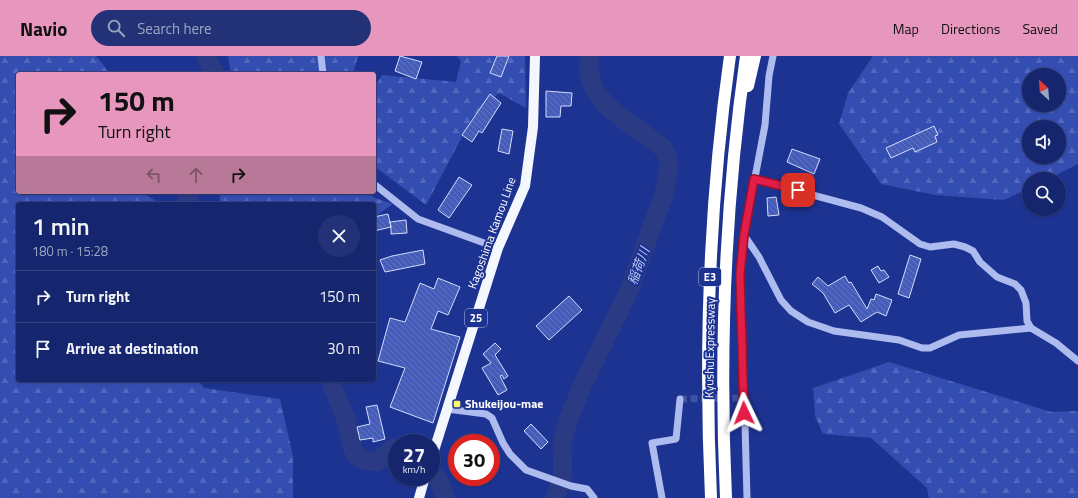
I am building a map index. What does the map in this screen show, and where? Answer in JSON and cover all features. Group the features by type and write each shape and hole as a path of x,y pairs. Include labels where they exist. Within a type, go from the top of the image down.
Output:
{"highway":[{"name":"Kyushu Expressway","path":"711,498 707,424 708,321 713,206 720,124 730,56"},
{"name":"Kyushu Expressway","path":"726,498 722,423 723,321 729,209 736,133 746,56"},
{"path":"736,133 755,56"}],"main road":[{"name":"Kagoshima Kamou Line","path":"439,434 498,248 525,186 533,127 535,56"},
{"path":"419,498 423,486"}],"street":[{"path":"321,56 323,72"},
{"path":"747,498 741,297 744,235 765,126 769,76 773,56"},
{"path":"754,179 860,208 882,217 920,244 930,247 954,244 965,246 973,251 980,262 997,277 1015,284 1021,290 1026,303 1027,321 1031,328 1056,343 1078,361"},
{"path":"376,186 418,219 498,248"},
{"path":"744,235 759,257 781,300 792,311 808,322 834,331 900,340 922,348 930,348 959,335 1031,328"},
{"path":"662,498 652,443 676,439 680,399"},
{"path":"447,409 486,414 492,418 502,443 510,454 526,470 571,486 587,489 594,498"}],"green space":[{"path":"0,56 96,56 109,72 16,72 16,194 145,194 157,202 16,202 16,382 200,382 204,388 280,399 293,456 293,498 0,498"},
{"path":"228,56 358,56 354,72 231,72"},
{"path":"457,56 525,56 526,108 499,93 472,118 426,205 376,168 376,85 382,75 456,82 461,61"},
{"path":"873,56 1078,56 1078,164 1062,172 1022,172 1022,191 1004,200 935,195 881,184 839,124 848,93"},
{"path":"220,194 370,194 375,198 393,204 376,216 376,202 220,202"},
{"path":"889,362 1051,412 1078,411 1078,498 929,498 927,488 871,438 823,434 815,416 813,388"}],"building":[{"path":"400,56 422,62 416,79 395,71"},
{"path":"497,56 509,56 501,77 490,73"},
{"path":"546,91 572,93 571,106 561,106 560,117 546,117"},
{"path":"490,94 501,103 482,133 479,131 472,142 462,135"},
{"path":"934,126 938,135 935,136 937,142 915,152 913,148 891,158 886,148"},
{"path":"502,129 513,131 509,154 498,151"},
{"path":"792,149 820,159 814,174 787,162"},
{"path":"459,177 472,185 449,218 438,210"},
{"path":"776,197 779,215 768,216 767,198"},
{"path":"388,214 391,227 376,231 376,217"},
{"path":"406,220 407,233 391,234 390,222"},
{"path":"423,250 425,264 385,272 380,260 392,256"},
{"path":"910,255 921,259 909,298 898,294"},
{"path":"878,266 881,271 884,270 889,277 879,283 871,270"},
{"path":"845,276 849,283 851,282 867,309 871,299 874,300 876,294 892,300 886,316 877,312 861,322 849,305 835,313 823,293 812,284 818,277 828,286"},
{"path":"438,278 460,287 448,315 438,311 431,329 460,337 433,423 390,407 405,368 378,361 390,318 405,322 420,283 434,289"},
{"path":"569,296 582,310 549,340 536,326"},
{"path":"495,343 501,349 495,355 508,376 504,379 502,375 500,376 507,390 498,395 482,368 491,363 483,354"},
{"path":"377,405 385,439 373,442 373,438 360,440 357,427 370,424 366,407"},
{"path":"531,424 548,442 541,449 524,431"}],"waterway":[{"path":"206,56 214,72"},
{"name":"稲荷川","path":"555,498 563,476 562,445 568,421 582,386 628,293 664,194 669,167 667,156 663,148 612,110 601,99 593,86 589,72 590,56"},
{"path":"186,202 188,194"},
{"path":"331,382 347,422 353,449 357,456 364,460 376,462 388,452"},
{"path":"440,484 445,498"}],"tunnel":[{"path":"680,399 743,398"}],"place":[{"name":"Shukeijou-mae","path":"457,404"}],"route":[{"path":"744,413 740,275 744,235 754,179 798,190"}]}
